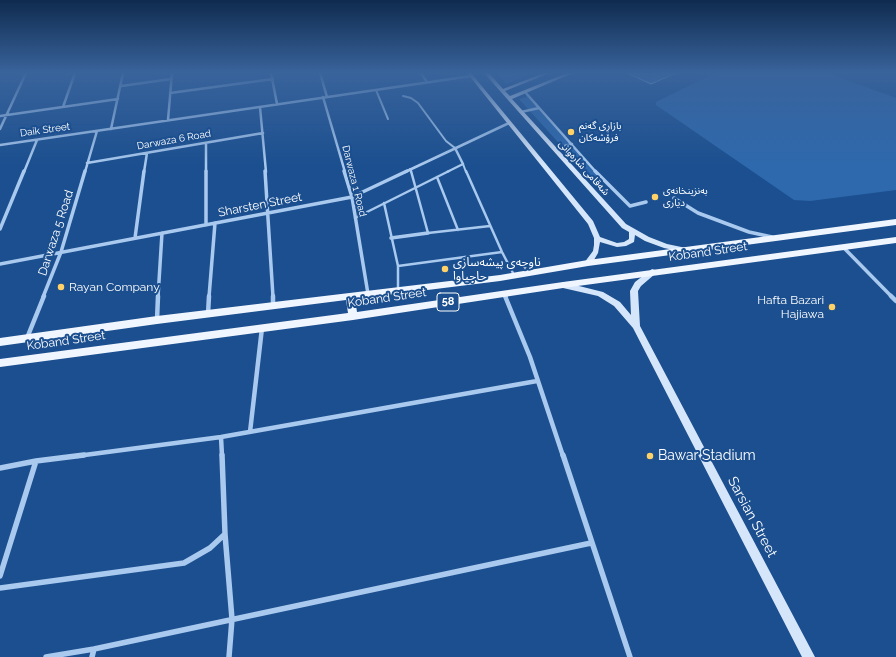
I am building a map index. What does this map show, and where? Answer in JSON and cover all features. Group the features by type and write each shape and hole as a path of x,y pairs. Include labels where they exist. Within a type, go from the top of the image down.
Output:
{"main road":[{"path":"494,104 586,216 597,238 596,251 588,263"},
{"name":"شەقامی شارەوانی","path":"514,104 618,220 632,231 656,243 685,250"},
{"name":"Koband Street","path":"0,342 157,320 398,291 588,263 896,222"},
{"path":"850,228 866,244"},
{"path":"597,238 617,245 626,244 632,240 632,231"},
{"name":"Koband Street","path":"0,364 352,316 652,272 896,240"},
{"path":"636,326 634,291 638,284 652,272"},
{"path":"563,285 600,294 617,304 636,326"},
{"path":"350,297 352,316"},
{"name":"Sarsian Street","path":"636,326 809,657"}],"street":[{"path":"0,129 11,104"},
{"path":"0,116 89,104"},
{"path":"112,128 117,104"},
{"path":"168,120 169,104"},
{"name":"Daik Street","path":"0,145 277,104"},
{"name":"Darwaza 1 Road","path":"327,104 352,197 368,294"},
{"path":"535,104 608,185 630,206 646,202"},
{"path":"260,107 269,213 273,306"},
{"path":"521,112 539,108"},
{"name":"Sharsten Street","path":"0,264 352,197 509,122"},
{"name":"Darwaza 5 Road","path":"27,338 61,252 96,131"},
{"name":"Darwaza 6 Road","path":"87,163 263,133"},
{"path":"0,229 37,140"},
{"path":"206,143 206,225"},
{"path":"554,149 572,144"},
{"path":"455,148 463,164"},
{"path":"135,238 147,153"},
{"path":"674,198 698,213 715,220 749,232 777,238"},
{"path":"208,314 215,223"},
{"path":"157,320 162,233"},
{"path":"391,238 428,233"},
{"path":"843,247 896,301"},
{"path":"504,293 537,381 630,657"},
{"path":"250,432 262,328"},
{"path":"0,468 222,437 537,381"},
{"path":"222,437 225,534 232,619 229,657"},
{"path":"0,576 36,462"},
{"path":"0,588 184,563 210,548 225,534"},
{"path":"46,657 94,649 591,543"},
{"path":"92,657 94,649"}],"lane":[{"path":"382,104 388,119"},
{"path":"418,104 446,141 455,148"},
{"path":"355,218 463,164 490,226 514,275"},
{"path":"410,169 428,233 490,226"},
{"path":"437,177 458,230"},
{"path":"384,203 398,266 398,291"},
{"path":"398,266 502,252"}],"shaded area":[{"path":"523,104 535,104 604,180 594,182"},
{"path":"656,104 896,104 896,190 810,201 794,200"}],"place":[{"name":"بازاڕی گەنم فرۆشەکان","path":"571,132"},
{"name":"بەنزینخانەی دیاری","path":"655,197"},
{"name":"ناوچەی پیشەسازی حاجیاوا","path":"445,269"},
{"name":"Rayan Company","path":"61,287"},
{"name":"Hafta Bazari Hajiawa","path":"832,307"},
{"name":"Bawar Stadium","path":"650,456"}]}
